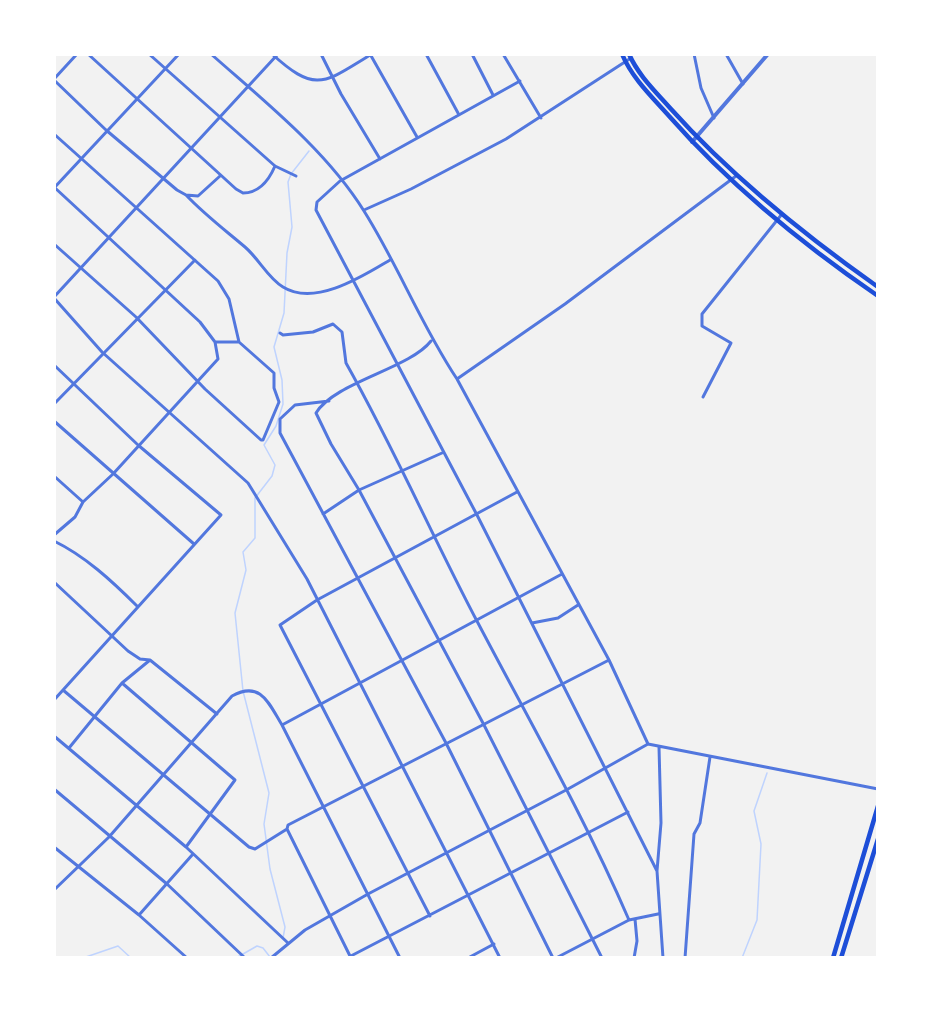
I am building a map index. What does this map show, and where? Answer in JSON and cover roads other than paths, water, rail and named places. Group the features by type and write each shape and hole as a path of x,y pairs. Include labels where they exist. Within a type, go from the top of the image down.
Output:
{"main road":[{"path":"622,54 655,100 694,139 795,226 878,287"},
{"path":"630,56 649,84 732,182 791,231 878,296"},
{"path":"833,958 878,806"},
{"path":"841,958 878,839"}],"street":[{"path":"77,54 54,79 106,130 162,178 186,195 210,220 244,247 285,289 309,294 324,293 335,286 354,282 390,260"},
{"path":"88,54 236,189 248,193 256,191 269,178 275,166"},
{"path":"149,54 275,166 296,176"},
{"path":"55,532 75,517 83,502 113,474 217,363 215,342 200,322 54,187 179,54"},
{"path":"211,54 307,143 364,210 431,341 457,379 609,660 648,744"},
{"path":"321,54 380,159"},
{"path":"417,137 371,54 333,78 321,81 296,75 275,55 54,298 102,352 248,483 317,600 448,852 500,958"},
{"path":"426,54 458,114"},
{"path":"472,54 494,96"},
{"path":"503,54 541,118"},
{"path":"694,54 704,97 714,118"},
{"path":"726,54 743,85"},
{"path":"694,139 768,54"},
{"path":"364,210 411,189 541,118 630,56"},
{"path":"520,81 340,181 317,202 316,210 442,453 477,515 657,871"},
{"path":"54,134 79,159 195,260 224,289 239,342 274,373 274,388 279,402 263,440 261,441 198,383 136,317 54,244"},
{"path":"186,195 198,196 220,176"},
{"path":"457,379 565,304 732,182 736,176"},
{"path":"703,397 730,343 702,326 702,314 782,214"},
{"path":"54,404 136,317 195,260"},
{"path":"280,333 298,334 333,324 342,332 346,363 400,472 436,536 477,622 590,833 629,920"},
{"path":"431,341 419,352 357,383 318,410 318,417 330,444 359,490 440,641 602,958"},
{"path":"215,342 239,342"},
{"path":"54,365 138,445 221,515 54,700"},
{"path":"329,402 295,405 285,412 278,426 297,463 297,470 446,743 555,958 629,920 659,914"},
{"path":"54,421 194,544"},
{"path":"323,514 359,490 442,453"},
{"path":"54,476 83,502"},
{"path":"430,916 280,627 288,617 317,600 517,492"},
{"path":"54,541 68,548 113,582 138,606"},
{"path":"282,725 520,599 562,574"},
{"path":"54,582 140,659 150,660 217,714"},
{"path":"532,623 558,618 579,605"},
{"path":"69,748 122,683 150,660"},
{"path":"63,690 165,775 208,815 255,849 287,829 294,821 609,660"},
{"path":"122,683 236,782 208,815 186,847"},
{"path":"54,890 109,837 232,696 243,691 253,691 262,695 282,725 400,958"},
{"path":"54,736 186,847 288,943"},
{"path":"271,958 288,943 368,894 490,831 648,744 878,789"},
{"path":"659,747 661,823 657,871 663,958"},
{"path":"685,958 694,834 700,823 710,757"},
{"path":"54,789 167,884 245,958"},
{"path":"287,829 350,957 628,812"},
{"path":"54,847 76,867 139,915 187,958"},
{"path":"139,915 193,854"},
{"path":"634,958 637,941 635,919"},
{"path":"468,958 494,945"}],"waterway":[{"path":"283,938 285,927 270,869 264,824 269,793 243,691 235,613 246,570 243,552 255,538 255,498 272,476 275,465 264,445 276,426 283,404 282,380 274,347 284,313 287,253 292,227 288,182 291,174 309,151"},
{"path":"742,958 757,920 761,844 754,811 767,773"},
{"path":"83,958 118,946 131,958"},
{"path":"236,958 257,946 263,948 270,957"}]}
